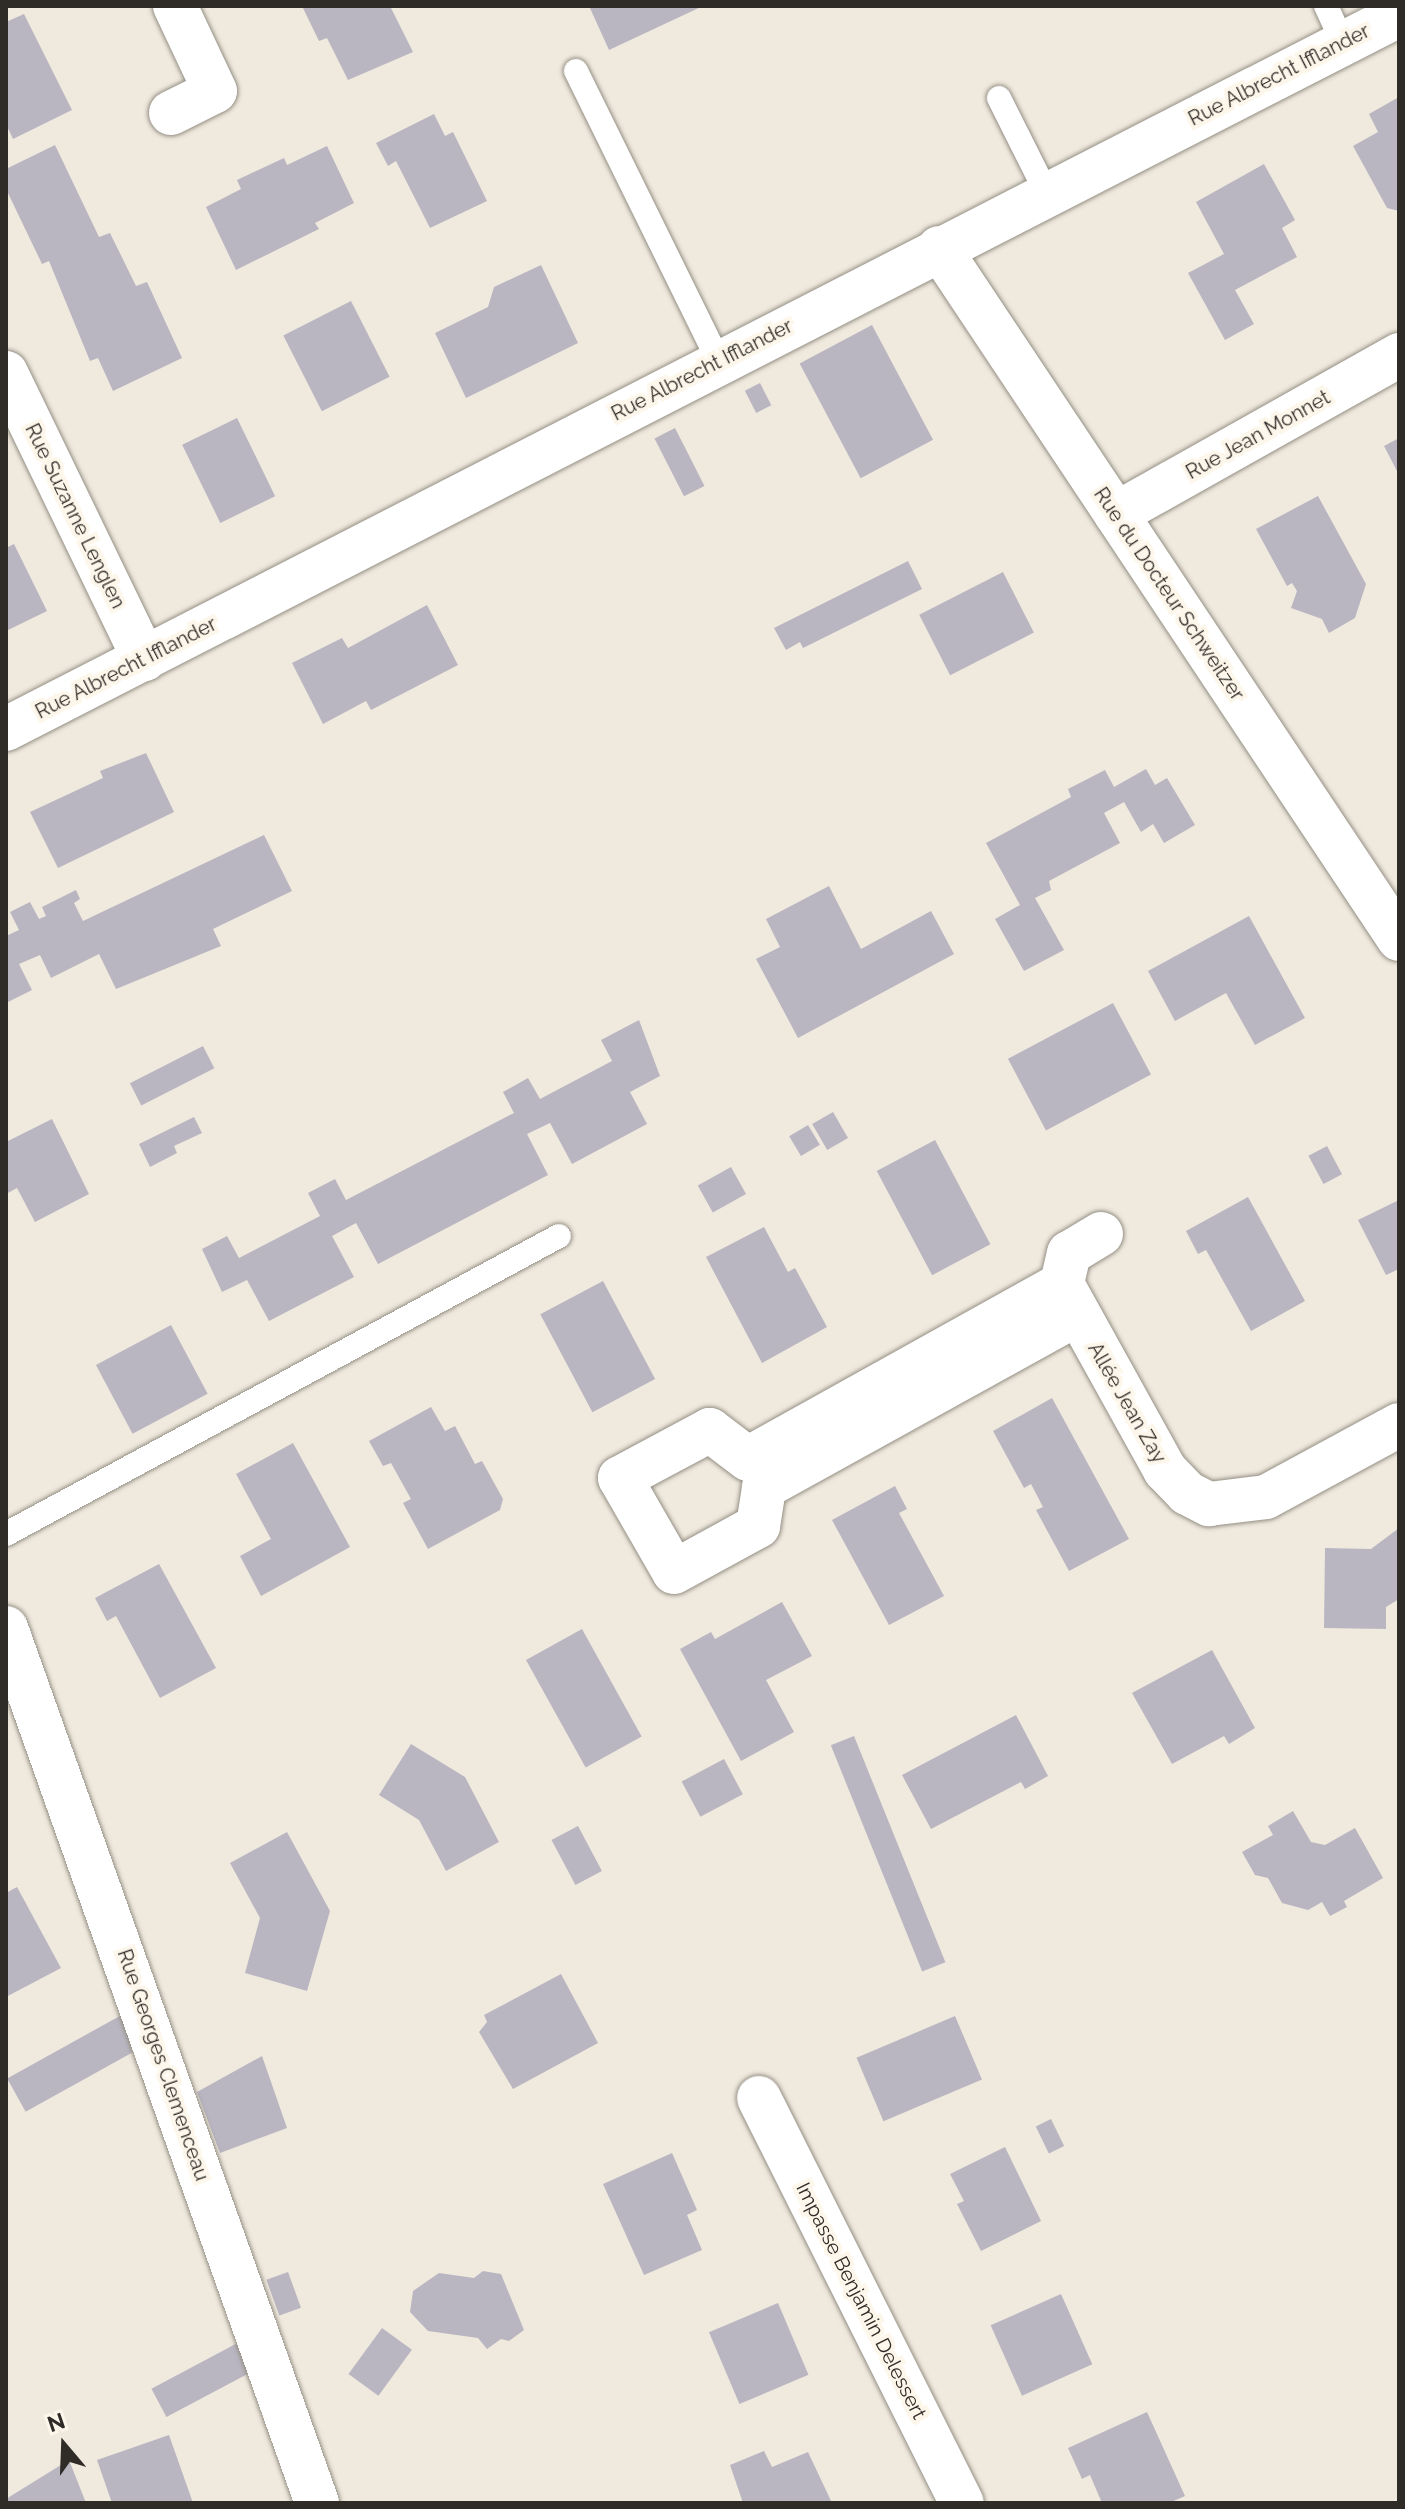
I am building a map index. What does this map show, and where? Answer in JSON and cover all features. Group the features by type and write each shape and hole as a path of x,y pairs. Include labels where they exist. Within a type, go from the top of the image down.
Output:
{"street":[{"path":"171,113 215,91 175,6"},
{"name":"Rue Albrecht Ifflander","path":"6,729 1046,192 1334,25 1399,15"},
{"name":"Rue du Docteur Schweitzer","path":"939,248 1399,939"},
{"name":"Rue Jean Monnet","path":"1116,514 1399,355"},
{"name":"Rue Suzanne Lenglen","path":"6,373 144,659"},
{"path":"756,1473 1070,1299 1069,1253 1101,1234"},
{"name":"Allée Jean Zay","path":"1070,1299 1165,1470 1187,1493 1209,1504 1266,1497 1399,1425"},
{"name":"Rue Georges Clemenceau","path":"6,1628 317,2503"},
{"name":"Impasse Benjamin Delessert","path":"759,2098 962,2503"}],"lane":[{"path":"576,71 719,361"},
{"path":"999,98 1046,192"},
{"path":"6,1534 559,1236"}],"building":[{"path":"302,6 390,6 413,52 348,80 327,38 319,41"},
{"path":"589,6 703,6 609,50"},
{"path":"24,14 72,110 13,139 6,124 6,22"},
{"path":"1399,97 1399,211 1387,208 1353,146 1378,132 1369,114"},
{"path":"434,114 445,136 453,132 487,201 430,228 396,161 388,166 376,143"},
{"path":"55,145 99,237 110,233 136,286 147,282 182,358 113,391 98,358 90,361 49,261 42,264 6,189 6,169"},
{"path":"327,146 354,203 315,223 319,229 236,270 206,207 241,189 237,180 284,158 287,165"},
{"path":"1264,164 1295,220 1282,228 1297,257 1235,290 1254,324 1225,340 1188,273 1224,254 1196,202"},
{"path":"541,265 578,343 466,398 435,333 488,307 494,287"},
{"path":"351,301 390,377 322,411 283,336"},
{"path":"872,325 933,440 861,478 800,363"},
{"path":"760,383 771,405 756,413 745,391"},
{"path":"237,418 275,496 220,523 182,445"},
{"path":"675,428 705,486 684,496 655,438"},
{"path":"1399,438 1399,475 1384,446"},
{"path":"1318,496 1366,584 1355,618 1329,633 1322,619 1291,608 1297,591 1292,583 1287,586 1256,529"},
{"path":"14,544 47,611 6,631 6,548"},
{"path":"908,561 922,589 803,648 800,642 786,650 774,628"},
{"path":"1003,572 1034,633 950,675 919,615"},
{"path":"427,605 458,665 371,710 366,701 323,724 292,663 342,638 348,648"},
{"path":"146,753 174,812 58,868 30,812 103,778 100,771"},
{"path":"1146,769 1155,785 1167,778 1195,825 1164,843 1153,824 1141,832 1124,802 1104,813 1120,843 1049,881 1051,890 1035,898 1064,950 1024,971 995,919 1020,905 986,843 1071,797 1068,789 1105,770 1114,787"},
{"path":"264,835 292,891 213,929 221,946 116,989 99,954 51,978 40,955 19,964 32,990 6,1003 6,936 19,930 10,912 30,902 39,919 46,916 42,907 76,890 80,899 74,903 83,921"},
{"path":"829,886 861,949 931,911 954,954 798,1038 756,959 780,947 766,919"},
{"path":"1249,916 1305,1018 1255,1045 1226,993 1175,1021 1148,971"},
{"path":"1113,1003 1151,1075 1046,1130 1008,1059"},
{"path":"639,1020 660,1076 630,1092 647,1124 572,1164 550,1123 527,1134 548,1175 378,1264 356,1223 332,1236 354,1277 269,1321 247,1280 222,1292 202,1249 227,1236 239,1258 320,1216 308,1193 335,1179 346,1200 514,1113 503,1092 528,1078 540,1099 612,1061 601,1040"},
{"path":"203,1046 214,1068 141,1106 130,1083"},
{"path":"833,1112 848,1138 827,1150 812,1124"},
{"path":"194,1117 202,1133 174,1146 177,1153 150,1167 139,1144"},
{"path":"52,1119 89,1194 35,1222 17,1188 6,1194 6,1142"},
{"path":"808,1125 820,1145 801,1156 789,1136"},
{"path":"935,1140 990,1244 932,1275 877,1171"},
{"path":"1327,1146 1342,1174 1323,1184 1308,1156"},
{"path":"731,1167 746,1194 713,1213 698,1185"},
{"path":"1248,1197 1305,1301 1251,1331 1206,1250 1198,1254 1186,1231"},
{"path":"1399,1200 1399,1269 1386,1275 1358,1220"},
{"path":"764,1227 788,1272 795,1268 827,1327 762,1363 706,1257"},
{"path":"603,1281 655,1379 592,1412 540,1314"},
{"path":"171,1325 208,1394 133,1434 96,1365"},
{"path":"1052,1398 1129,1539 1069,1571 1036,1510 1043,1507 1031,1484 1024,1488 993,1431"},
{"path":"431,1407 445,1431 455,1426 475,1464 482,1461 503,1499 500,1510 428,1549 403,1503 411,1499 391,1463 383,1466 369,1441"},
{"path":"293,1443 350,1547 261,1596 240,1556 271,1539 236,1474"},
{"path":"895,1486 907,1509 899,1513 944,1596 889,1625 832,1520"},
{"path":"1399,1528 1399,1599 1386,1607 1386,1629 1324,1628 1325,1548 1371,1549"},
{"path":"159,1564 216,1668 160,1698 116,1616 107,1621 95,1598"},
{"path":"782,1602 812,1656 766,1680 794,1732 741,1761 680,1649 711,1632 715,1639"},
{"path":"582,1629 642,1737 586,1768 526,1660"},
{"path":"1212,1650 1255,1728 1229,1744 1224,1736 1172,1764 1132,1693"},
{"path":"1016,1715 1048,1776 1025,1789 1021,1782 931,1829 902,1775"},
{"path":"854,1736 945,1962 922,1972 831,1745"},
{"path":"411,1744 465,1777 499,1842 446,1871 419,1820 379,1795"},
{"path":"724,1759 743,1794 700,1817 682,1782"},
{"path":"1293,1811 1311,1842 1325,1845 1355,1828 1383,1878 1344,1901 1347,1907 1330,1916 1322,1902 1308,1910 1282,1903 1268,1878 1255,1875 1242,1852 1273,1835 1268,1826"},
{"path":"578,1826 602,1871 575,1885 552,1840"},
{"path":"287,1832 330,1911 307,1991 245,1973 260,1918 230,1863"},
{"path":"17,1887 61,1968 6,1997 6,1893"},
{"path":"561,1974 598,2043 513,2089 479,2032 487,2022 484,2015"},
{"path":"127,2012 145,2045 26,2112 7,2078"},
{"path":"955,2016 982,2080 883,2121 857,2058"},
{"path":"262,2056 287,2128 220,2153 197,2092"},
{"path":"1051,2119 1064,2146 1049,2153 1036,2126"},
{"path":"1005,2147 1041,2221 981,2251 957,2204 964,2201 950,2174"},
{"path":"672,2153 697,2210 687,2215 702,2250 644,2275 603,2184"},
{"path":"483,2271 501,2274 524,2330 509,2341 501,2339 487,2349 478,2338 428,2331 410,2312 413,2291 439,2273 474,2278"},
{"path":"288,2272 301,2308 279,2316 266,2280"},
{"path":"1061,2294 1092,2364 1022,2396 991,2325"},
{"path":"778,2303 808,2375 739,2404 709,2332"},
{"path":"382,2328 412,2350 378,2396 348,2374"},
{"path":"245,2339 260,2367 166,2417 151,2389"},
{"path":"1147,2412 1185,2496 1169,2503 1102,2503 1090,2475 1082,2479 1068,2448"},
{"path":"169,2435 193,2503 112,2503 97,2460"},
{"path":"764,2451 772,2467 808,2452 832,2503 743,2503 730,2465"},
{"path":"69,2460 86,2503 6,2503 6,2499"}]}
